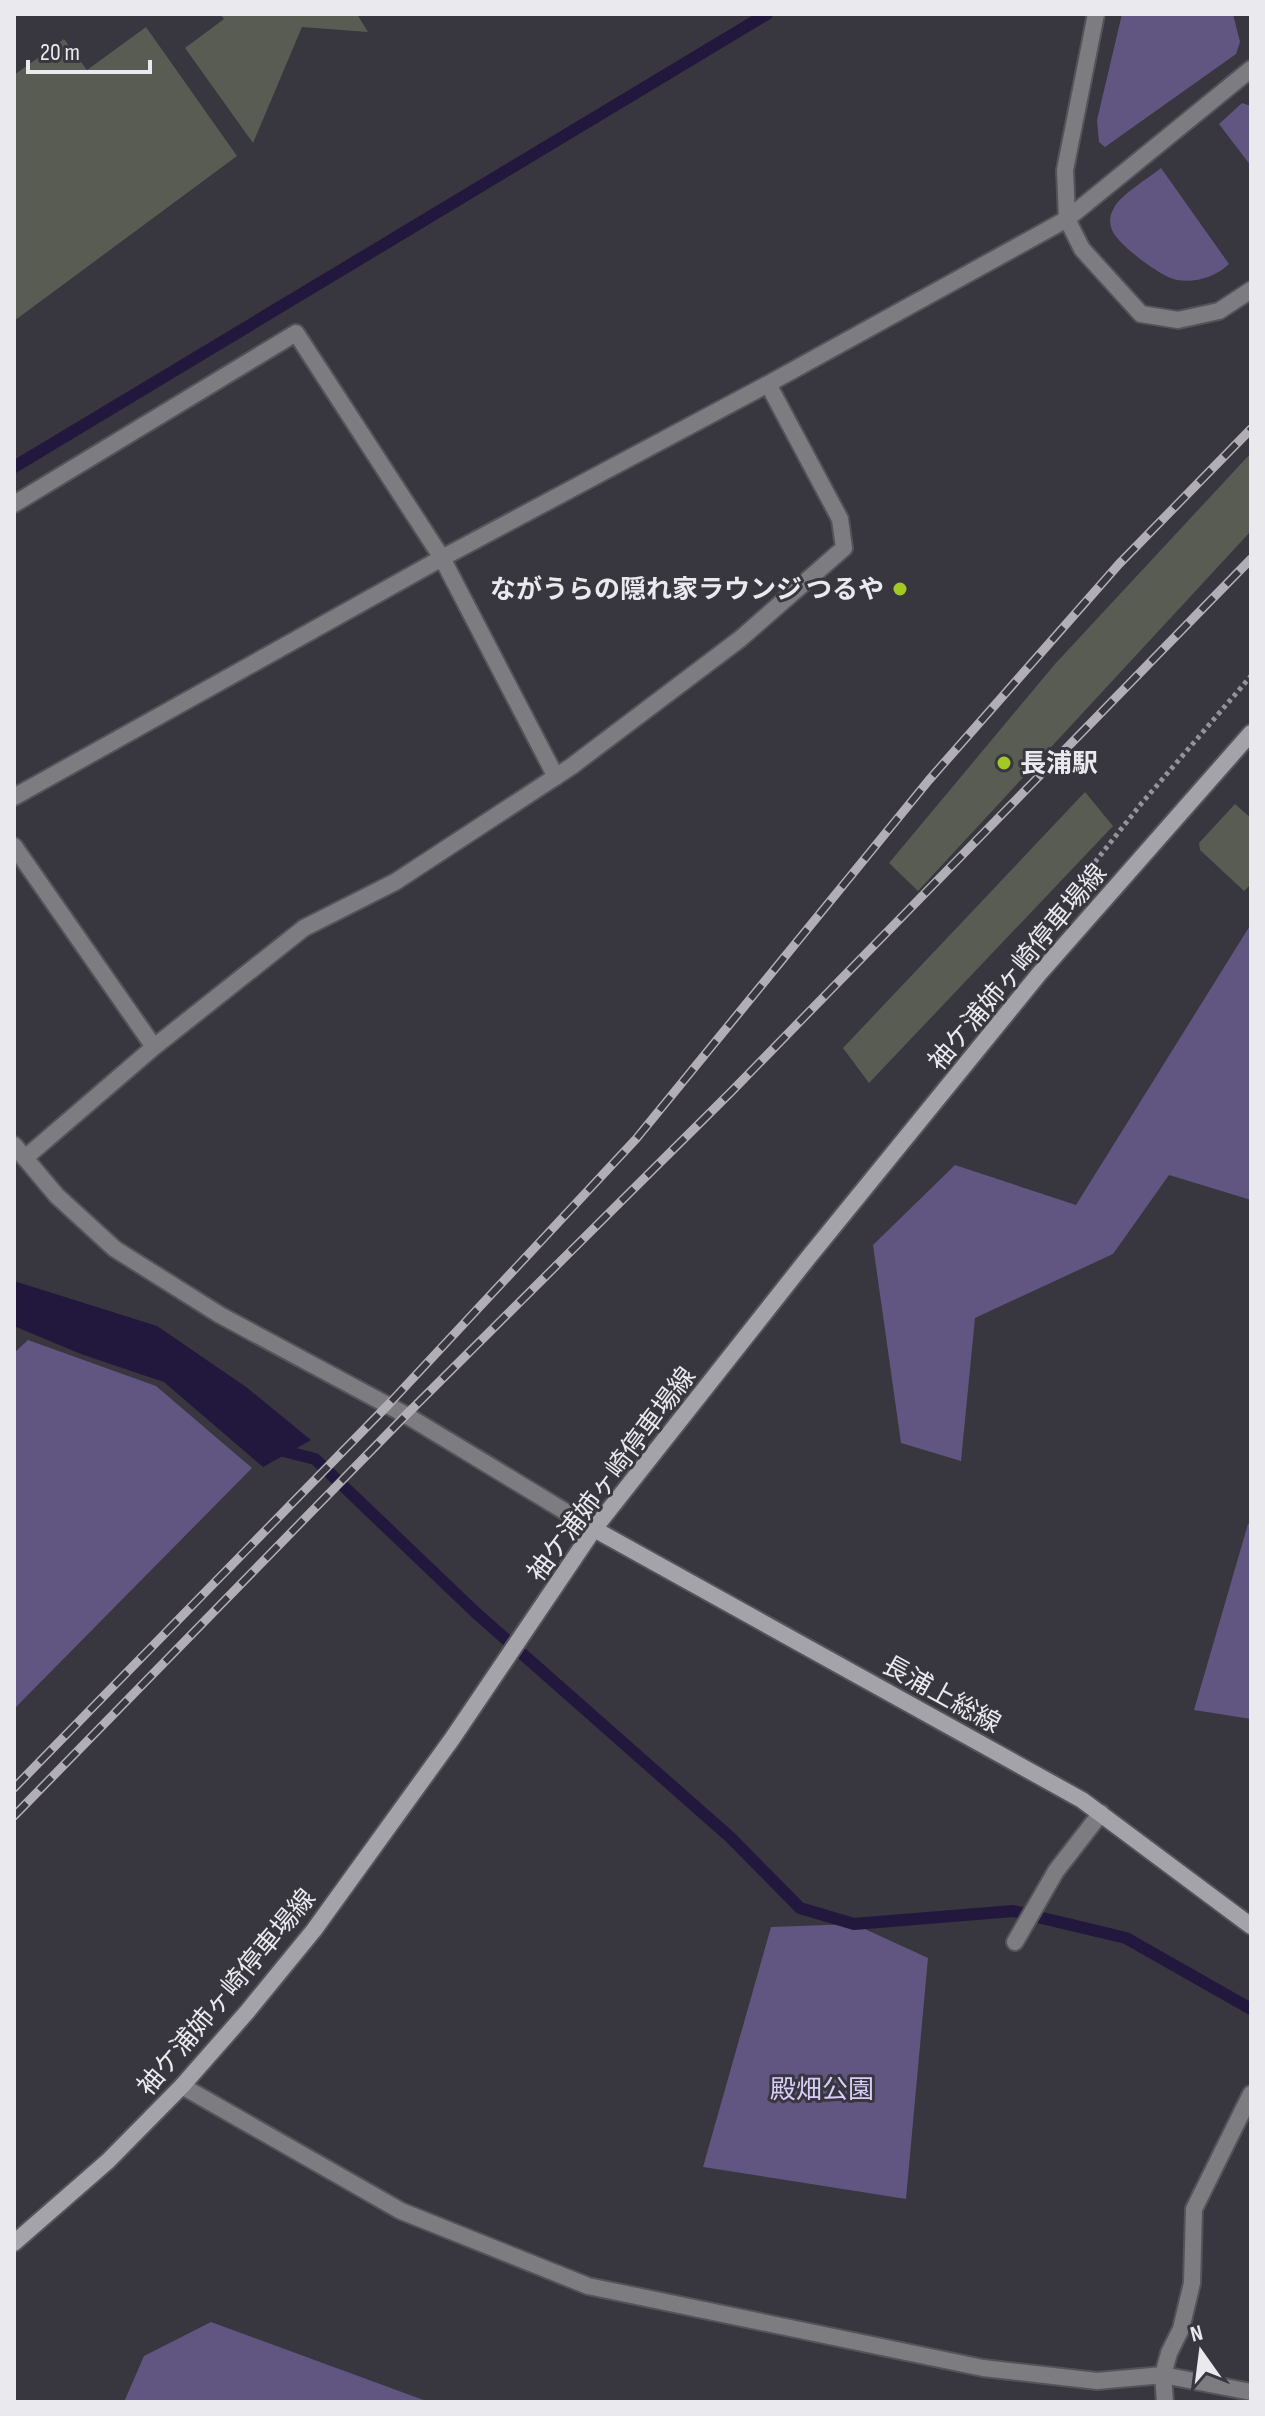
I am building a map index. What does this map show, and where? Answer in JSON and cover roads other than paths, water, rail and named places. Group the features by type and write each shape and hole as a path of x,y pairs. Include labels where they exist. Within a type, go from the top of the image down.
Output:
{"main road":[{"name":"袖ケ浦姉ヶ崎停車場線","path":"14,2243 108,2161 182,2086 247,2012 314,1930 452,1739 594,1529 808,1258 1039,974 1251,733"},
{"name":"長浦上総線","path":"594,1529 1069,1792 1251,1926"}],"street":[{"path":"1096,14 1065,170 1067,219 1082,249 1141,314 1178,320 1219,311 1251,290"},
{"path":"14,797 442,558 768,384 1067,219 1251,69"},
{"path":"14,504 296,333 442,558 556,777"},
{"path":"594,1529 406,1415 220,1315 115,1249 57,1196 20,1152 304,928 395,882 556,777 740,639 844,548 840,519 768,384"},
{"path":"14,846 154,1047"},
{"path":"1015,1942 1056,1871 1101,1813"},
{"path":"182,2086 401,2211 588,2286 983,2368 1097,2381 1163,2375 1251,2392"},
{"path":"1165,2402 1163,2375 1169,2353 1181,2329 1192,2283 1194,2209 1251,2094"}],"waterway":[{"path":"14,467 767,14"},
{"path":"272,1448 315,1459 475,1612 731,1838 800,1908 854,1924 1013,1911 1126,1938 1251,2009"}],"railway":[{"path":"14,1788 388,1405 636,1139 929,780 1119,564 1251,429"},
{"path":"14,1816 406,1415 731,1092 1251,559"}],"place":[{"name":"ながうらの隠れ家ラウンジ つるや","path":"900,589"},
{"name":"長浦駅","path":"1004,763"}],"park label":[{"name":"殿畑公園","path":"822,2089"}]}
